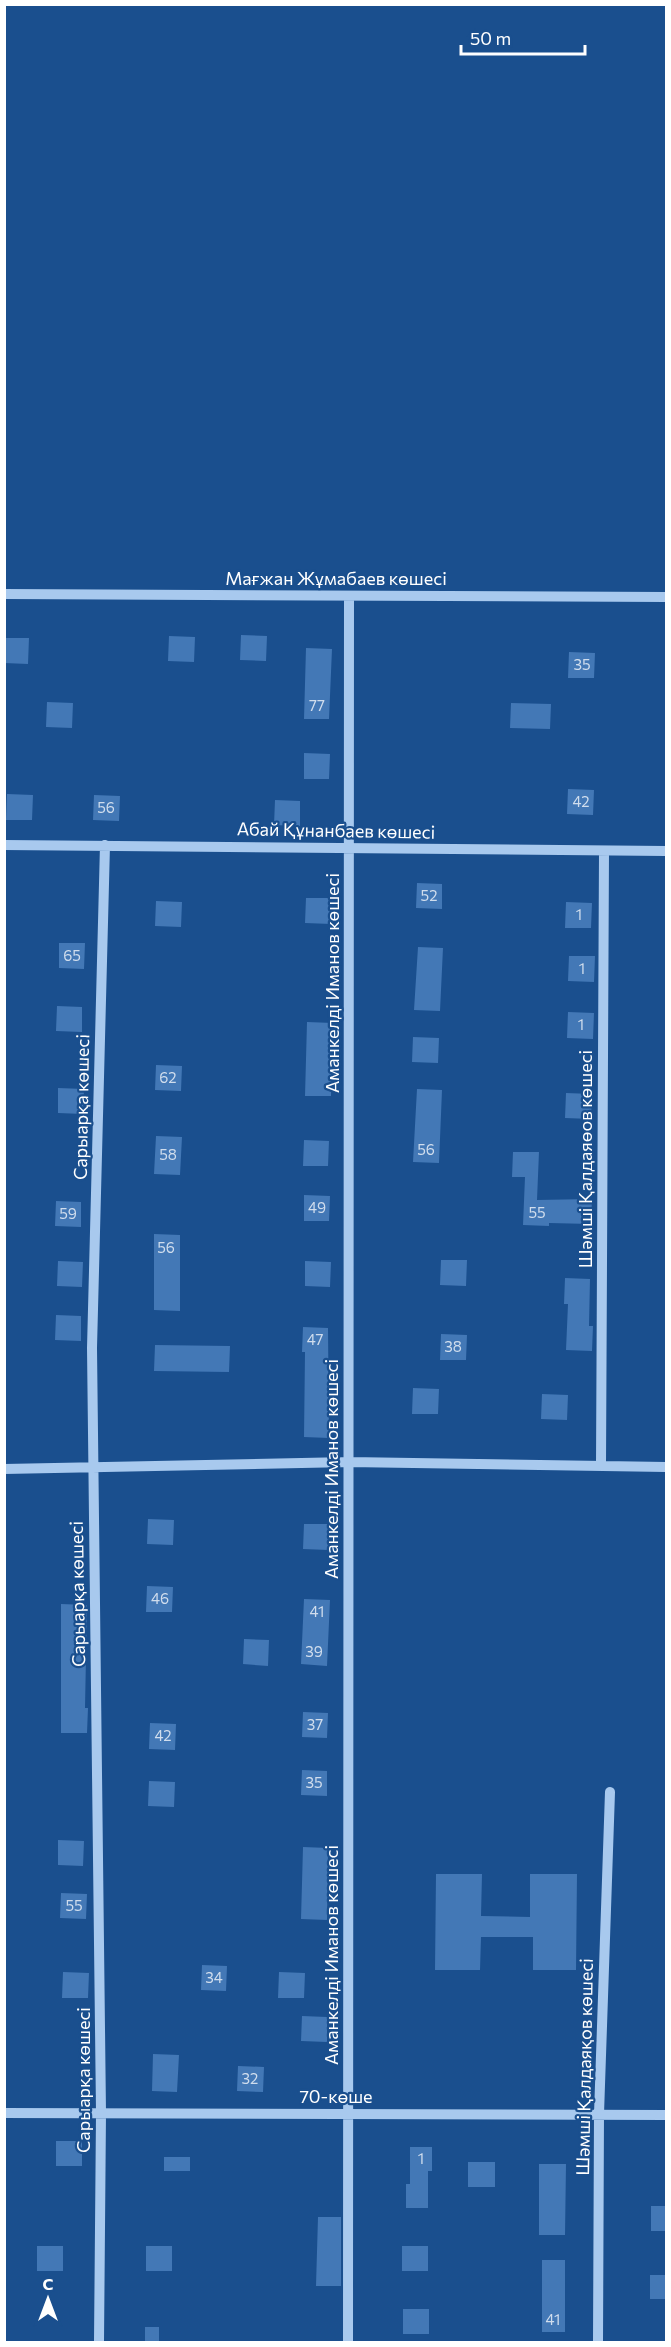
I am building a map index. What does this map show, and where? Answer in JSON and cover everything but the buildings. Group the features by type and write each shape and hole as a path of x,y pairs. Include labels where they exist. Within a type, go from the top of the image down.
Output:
{"street":[{"name":"Мағжан Жұмабаев көшесі","path":"4,594 666,597"},
{"name":"Аманкелді Иманов көшесі","path":"348,2343 349,596"},
{"name":"Абай Құнанбаев көшесі","path":"4,845 666,851"},
{"name":"Сарыарқа көшесі","path":"99,2343 101,2113 92,1348 105,845"},
{"name":"Шәмші Қалдаяөов көшесі","path":"601,1466 604,852"},
{"path":"4,1469 348,1462 666,1467"},
{"name":"Шәмші Қалдаяқов көшесі","path":"598,2343 599,2114 610,1792"},
{"name":"70-көше","path":"4,2113 666,2115"}]}
